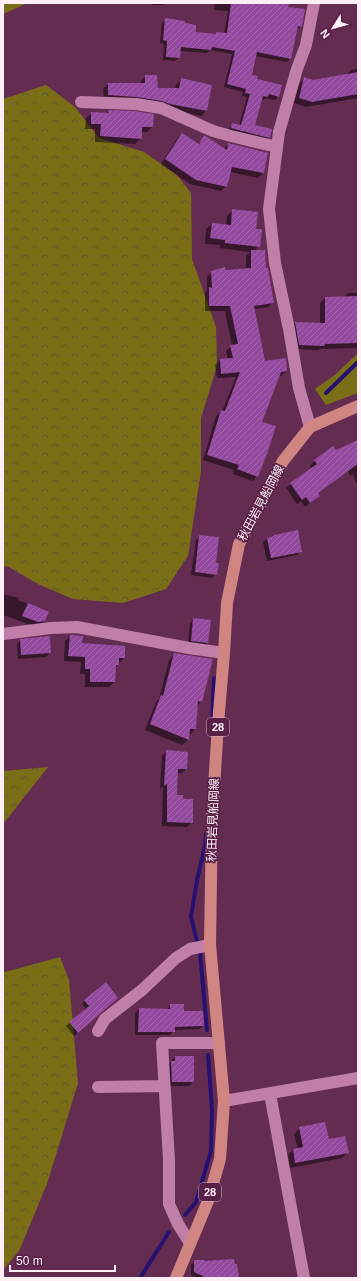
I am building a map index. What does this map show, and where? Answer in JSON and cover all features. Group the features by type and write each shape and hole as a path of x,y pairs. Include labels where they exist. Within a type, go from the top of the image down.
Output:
{"main road":[{"name":"秋田岩見船岡線","path":"176,1278 208,1201 220,1159 224,1101 210,946 212,819 227,603 239,544 283,461 310,427 358,406"}],"street":[{"path":"310,427 299,388 289,329 274,263 269,209 279,132 297,68 306,45 314,3"},
{"path":"81,102 136,104 161,108 213,130 277,147"},
{"path":"3,634 51,628 77,627 224,653"},
{"path":"98,1031 105,1019 142,990 176,958 190,949 210,946"},
{"path":"190,1243 178,1224 169,1204 169,1160 162,1043 219,1043"},
{"path":"224,1101 358,1078"},
{"path":"98,1087 164,1086"},
{"path":"270,1094 304,1278"}],"green space":[{"path":"3,3 28,3 3,14"},
{"path":"46,85 75,107 99,138 144,152 177,175 191,193 192,259 216,327 217,366 201,418 201,471 188,556 166,589 123,603 73,599 38,584 7,566 3,567 3,99"},
{"path":"358,353 358,393 326,405 315,389 336,374"},
{"path":"48,767 3,824 3,771"},
{"path":"60,957 69,980 78,1083 47,1184 19,1251 3,1270 3,972"}],"building":[{"path":"231,3 289,3 288,7 305,9 302,27 298,26 291,59 257,52 252,75 258,76 257,79 282,85 279,97 269,94 268,97 263,96 255,125 272,129 270,138 231,128 232,123 241,125 250,94 245,93 246,89 227,84 235,51 212,47 211,50 181,47 180,58 166,57 167,41 163,40 165,18 185,21 185,23 196,25 196,32 216,34 216,32 227,33"},
{"path":"358,72 358,94 312,102 299,98 304,77 313,80"},
{"path":"145,75 157,75 158,88 179,88 181,78 212,85 207,111 162,101 137,97 108,95 108,83 145,83"},
{"path":"108,110 135,111 154,114 153,127 142,127 142,139 100,136 101,124 91,124 91,112 109,113"},
{"path":"182,133 199,144 204,135 227,150 228,143 268,153 264,173 232,167 227,187 196,180 165,159"},
{"path":"232,209 258,212 256,229 262,229 260,247 225,243 225,240 210,238 212,223 231,225"},
{"path":"251,250 265,250 266,268 268,268 274,303 254,306 265,361 286,358 287,371 281,372 262,422 276,426 258,477 237,469 239,465 207,455 221,410 225,411 240,372 221,374 220,359 233,358 230,345 238,344 230,306 209,306 209,287 212,288 211,271 225,267 226,270 251,268"},
{"path":"358,296 358,343 325,344 324,346 299,345 295,322 325,323 325,297"},
{"path":"358,440 358,464 318,493 320,496 310,503 306,497 302,500 290,483 317,464 314,460 333,446 336,450"},
{"path":"298,530 302,552 271,558 267,538"},
{"path":"199,535 219,537 216,563 219,563 217,575 195,572"},
{"path":"28,603 49,612 45,621 38,622 22,616"},
{"path":"193,618 211,620 208,643 191,641"},
{"path":"70,635 83,636 82,643 125,646 125,658 119,658 119,665 116,665 115,682 90,682 90,669 85,669 85,657 68,656"},
{"path":"50,636 51,653 21,655 20,639"},
{"path":"174,653 213,659 202,702 198,701 196,729 190,729 189,740 150,724 161,695 163,696"},
{"path":"166,750 188,752 187,769 178,769 177,795 183,795 183,799 193,799 193,823 167,822 167,784 164,786"},
{"path":"106,982 118,998 78,1033 69,1022 89,1006 84,1000"},
{"path":"170,1004 184,1004 184,1011 203,1011 204,1026 175,1027 175,1032 138,1032 139,1008 170,1009"},
{"path":"175,1056 194,1056 194,1082 172,1082 171,1061 175,1061"},
{"path":"325,1122 329,1139 345,1136 349,1153 295,1163 293,1149 303,1147 299,1127"},
{"path":"234,1259 235,1264 237,1264 239,1278 207,1278 194,1272 194,1260 205,1261"}],"waterway":[{"path":"326,393 358,362"},
{"path":"212,728 214,678"},
{"path":"197,941 191,917 206,834"},
{"path":"200,953 207,1030"},
{"path":"185,1215 196,1202 211,1151 212,1110 208,1055"},
{"path":"140,1278 169,1232"}]}
